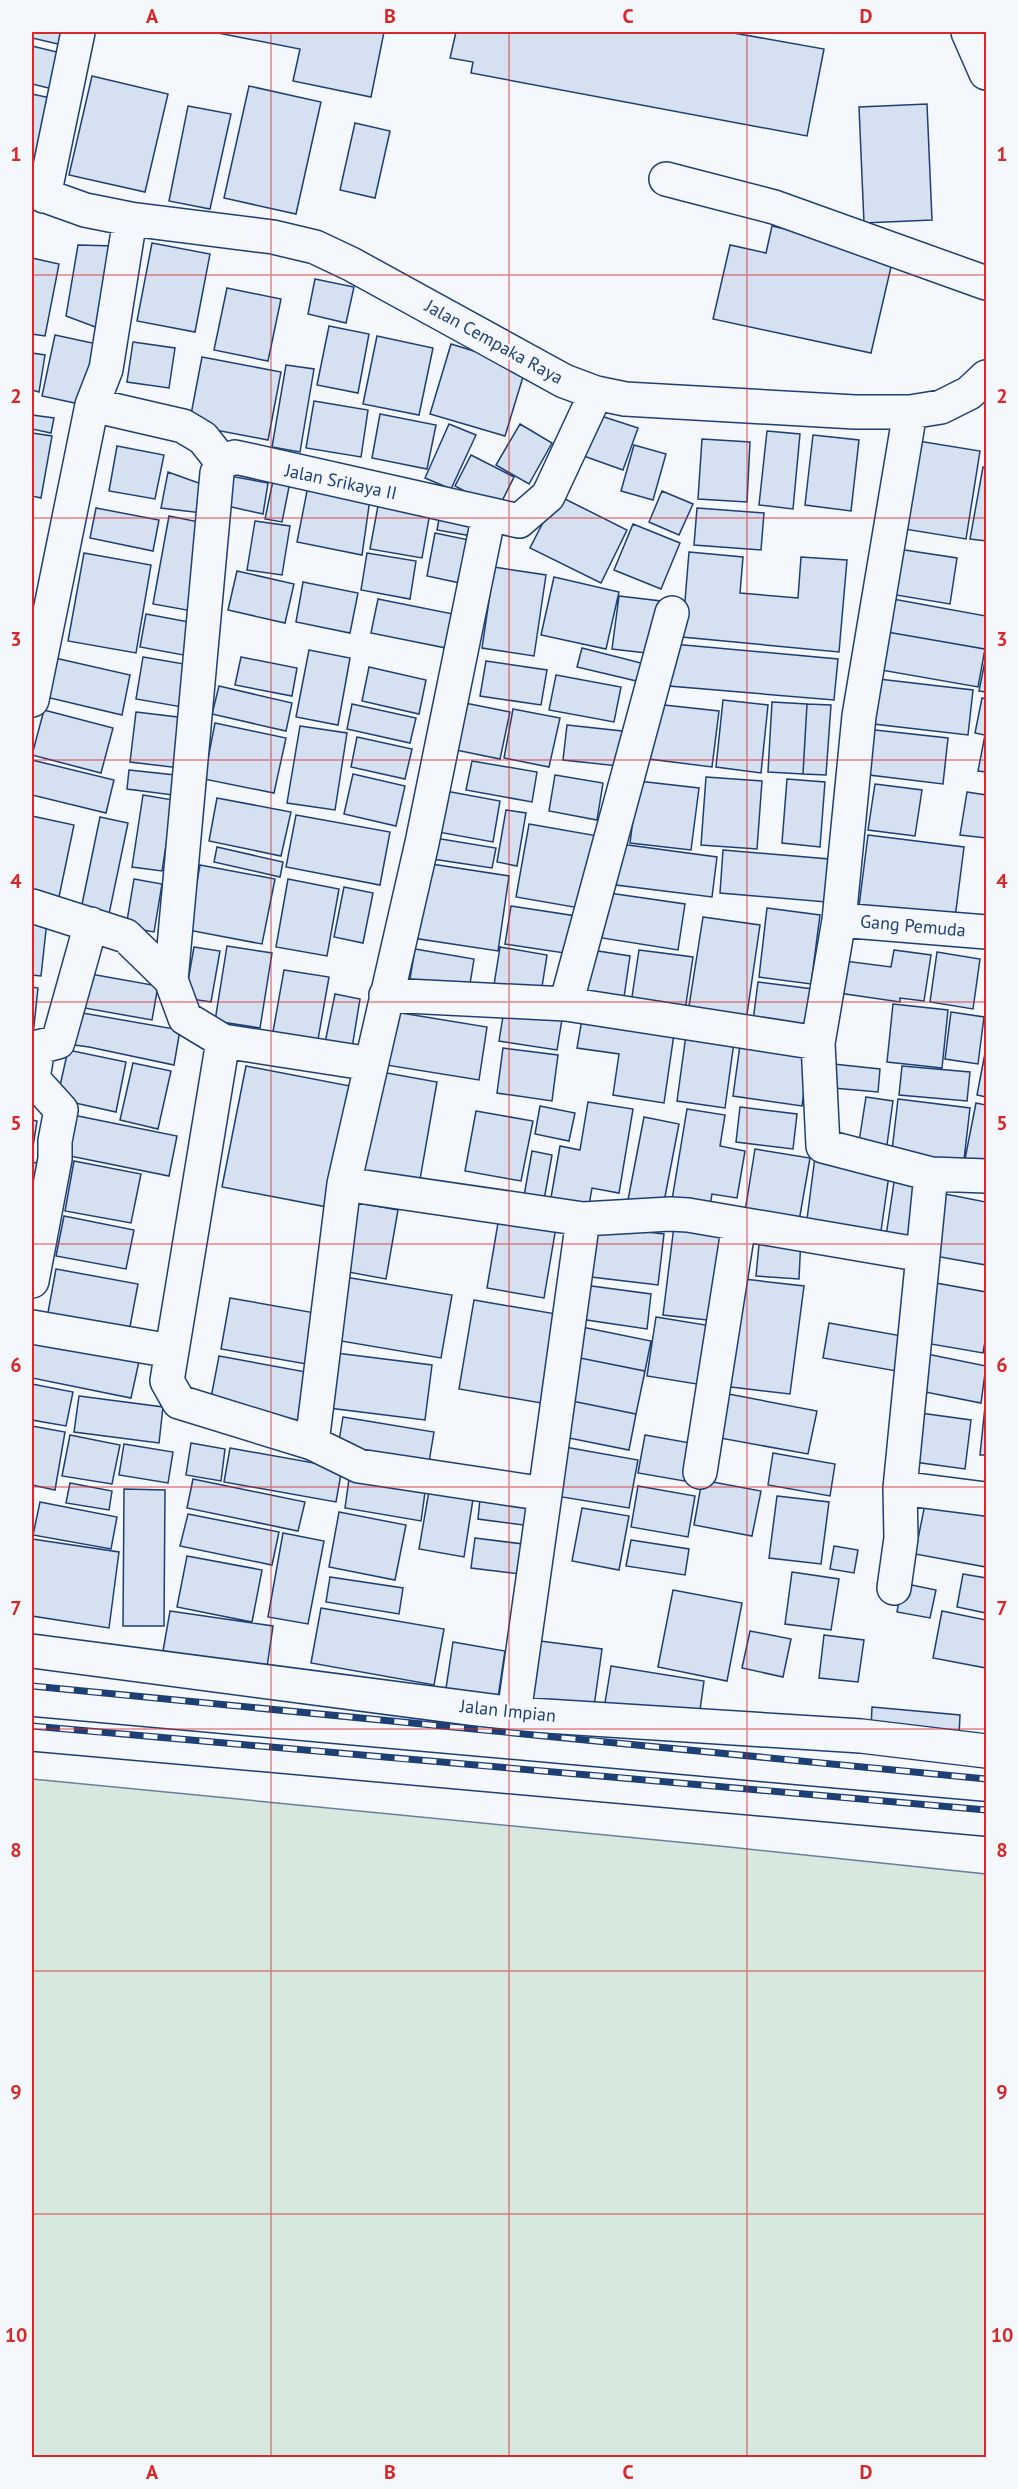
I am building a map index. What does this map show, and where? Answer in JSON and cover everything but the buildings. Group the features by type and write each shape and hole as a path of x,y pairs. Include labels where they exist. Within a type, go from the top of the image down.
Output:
{"street":[{"path":"38,193 78,32"},
{"path":"968,32 987,73"},
{"path":"666,179 774,207 987,283"},
{"name":"Jalan Cempaka Raya","path":"38,193 85,210 130,219 273,237 315,247 351,264 564,381 596,393 626,399 910,412 941,407 981,392"},
{"path":"32,700 92,405 106,369 130,219"},
{"name":"Jalan Srikaya II","path":"222,462 235,457 519,521 548,496 596,393"},
{"path":"92,405 183,426 203,438 222,462 217,473 171,980 185,1018 223,1041 371,1064"},
{"path":"910,412 859,716 839,920 818,1043 823,1146 931,1174 987,1176"},
{"path":"312,1443 344,1184 422,843 489,514"},
{"path":"566,1004 672,613"},
{"path":"32,906 126,936 171,980"},
{"name":"Gang Pemuda","path":"839,920 987,932"},
{"path":"32,1281 55,1159 55,1141 61,1110 33,1079 38,1047 58,1042 91,924"},
{"path":"386,995 566,1004 818,1043"},
{"path":"223,1041 167,1381 179,1402 312,1443 359,1466 545,1494"},
{"path":"894,1588 901,1538 900,1488 931,1174"},
{"path":"344,1184 583,1219 670,1214 923,1255"},
{"path":"514,1714 583,1219"},
{"path":"700,1472 739,1224"},
{"path":"32,1328 171,1352"},
{"path":"900,1488 987,1499"},
{"name":"Jalan Impian","path":"32,1651 514,1714 861,1736 987,1751"},
{"path":"32,1734 987,1819"}],"shaded area":[{"path":"32,1779 986,1874 986,2457 32,2457"}],"railway":[{"path":"32,1686 986,1779"},
{"path":"32,1726 986,1810"}]}
